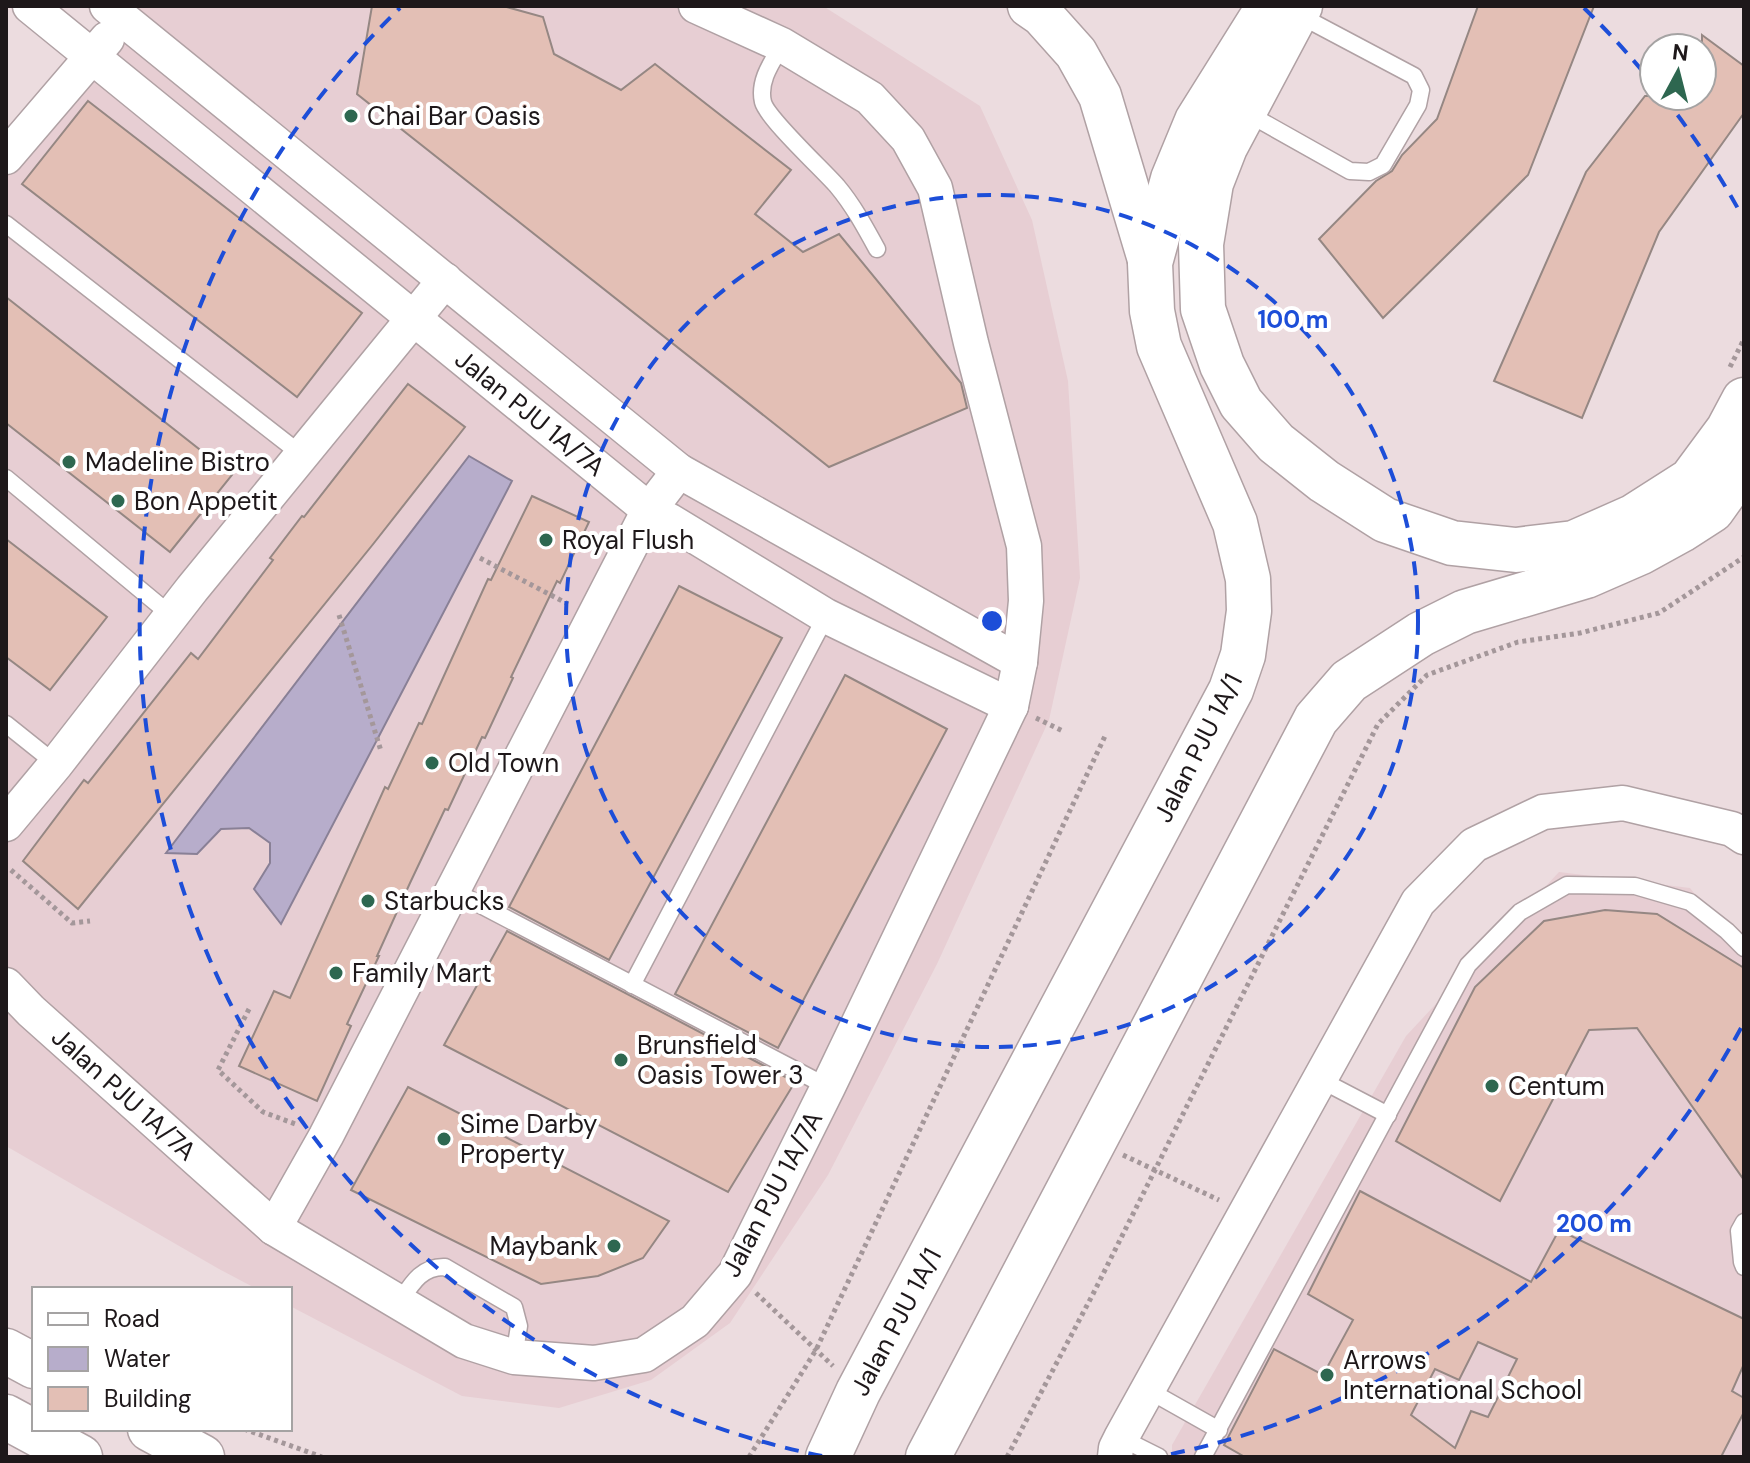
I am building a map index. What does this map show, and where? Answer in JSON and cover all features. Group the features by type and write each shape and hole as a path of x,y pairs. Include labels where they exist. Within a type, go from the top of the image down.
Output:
{"main road":[{"name":"Jalan PJU 1A/1","path":"828,1457 858,1392 1231,690 1243,655 1249,611 1248,579 1235,523 1159,346 1152,311 1150,263 1173,179 1197,121 1288,8"},
{"path":"1288,8 1211,183 1201,244 1203,309 1222,365 1241,403 1276,443 1324,481 1385,520 1452,543 1516,550 1574,543 1633,517 1691,480 1728,430 1735,387"},
{"path":"928,1457 1316,719 1349,681 1421,634 1465,612 1586,576 1654,545 1728,503 1744,465"},
{"path":"6,1351 32,1365"},
{"path":"6,1417 80,1457"},
{"path":"154,1431 202,1457"}],"street":[{"name":"Jalan PJU 1A/7A","path":"30,6 649,510 826,616 1011,706"},
{"name":"Jalan PJU 1A/7A","path":"6,985 18,1018 274,1228 464,1341 514,1357 594,1363 644,1355 695,1321 735,1274 1011,706 1020,662 1026,601 1024,546 971,343 935,188 908,139 870,98 782,45 696,6"},
{"path":"1029,6 1042,15 1076,53 1100,96 1150,263"},
{"path":"6,157 91,56 123,11 679,471 1020,662"},
{"path":"6,824 445,280"},
{"path":"274,1228 326,1136 649,510 679,471"},
{"path":"1118,1447 1418,902 1474,845 1543,812 1623,803 1732,829 1744,837"}],"lane":[{"path":"1244,111 1350,171 1369,172 1383,165 1418,105 1421,90 1414,76 1288,8"},
{"path":"782,45 766,74 762,89 763,105 840,190 862,220 877,249"},
{"path":"6,224 302,455"},
{"path":"6,478 172,616"},
{"path":"632,985 826,616"},
{"path":"6,724 56,764"},
{"path":"1203,1457 1468,965 1520,912 1567,885 1635,886 1690,902 1744,948"},
{"path":"452,890 828,1087"},
{"path":"1319,1079 1388,1115"},
{"path":"1744,1222 1739,1231 1744,1267"},
{"path":"399,1303 418,1276 434,1267 445,1267 514,1307 519,1326 514,1357"},
{"path":"1148,1390 1219,1430"},
{"path":"1118,1447 1159,1457"}],"path":[{"path":"1735,387 1744,339"},
{"path":"1007,1457 1155,1170 1378,724 1427,675 1518,642 1580,633 1659,613 1744,557"},
{"path":"480,558 593,617"},
{"path":"339,615 381,751"},
{"path":"749,1457 816,1350 1106,734"},
{"path":"11,870 72,923 90,921"},
{"path":"249,1009 218,1070 263,1112 326,1136"},
{"path":"1095,1142 1246,1212"},
{"path":"735,1274 858,1392"},
{"path":"250,1431 322,1457"}],"shaded area":[{"path":"111,6 823,6 980,106 1032,220 1068,381 1080,578 1049,720 937,964 828,1175 730,1323 651,1380 559,1408 462,1396 292,1307 292,1287 253,1287 6,1146 6,139"},
{"path":"1559,872 1690,888 1744,954 1744,1457 1172,1457 1172,1445 1406,1036"}],"water":[{"path":"469,456 512,481 281,924 254,889 270,863 270,843 249,828 221,829 197,854 166,853"}],"building":[{"path":"372,6 503,6 543,17 554,54 621,90 655,64 791,170 755,214 803,252 839,234 961,383 967,408 829,467 357,94"},
{"path":"1478,6 1594,6 1528,175 1383,318 1319,239 1376,181 1392,171 1402,155 1437,119"},
{"path":"1718,47 1744,66 1744,113 1659,232 1582,418 1494,381 1586,172 1638,105 1638,112 1718,112"},
{"path":"88,101 362,313 297,397 22,184"},
{"path":"6,297 232,475 170,552 6,423"},
{"path":"408,384 465,427 78,909 23,861 84,780 88,783 191,653 198,659 273,560 270,558 302,516"},
{"path":"532,496 589,522 560,583 557,581 485,738 482,737 410,883 347,1024 351,1026 317,1101 239,1066 274,991 290,998 385,787 388,789 419,723 422,724 488,579 491,580"},
{"path":"6,539 107,617 50,690 6,657"},
{"path":"679,586 782,638 609,960 509,907"},
{"path":"845,675 947,729 778,1048 675,994"},
{"name":"Centum","path":"1605,910 1657,914 1744,968 1744,1180 1637,1028 1589,1030 1500,1201 1396,1141 1475,987 1544,921"},
{"name":"Brunsfield Oasis Tower 3","path":"507,931 795,1082 728,1192 444,1045"},
{"name":"Sime Darby Property","path":"408,1087 669,1221 643,1258 598,1276 541,1284 351,1190"},
{"path":"1360,1191 1531,1282 1559,1230 1744,1319 1744,1364 1732,1391 1744,1398 1744,1412 1721,1457 1245,1457 1224,1445 1274,1349 1323,1375 1353,1320 1308,1294","holes":["1478,1342 1517,1359 1488,1417 1471,1411 1455,1448 1411,1415 1435,1369 1459,1380"]}],"place":[{"name":"Chai Bar Oasis","path":"351,116"},
{"name":"Madeline Bistro","path":"69,462"},
{"name":"Bon Appetit","path":"118,501"},
{"name":"Royal Flush","path":"546,540"},
{"name":"Old Town","path":"432,763"},
{"name":"Starbucks","path":"368,901"},
{"name":"Family Mart","path":"336,973"},
{"name":"Brunsfield Oasis Tower 3","path":"621,1060"},
{"name":"Centum","path":"1492,1086"},
{"name":"Sime Darby Property","path":"444,1139"},
{"name":"Maybank","path":"614,1246"},
{"name":"Arrows International School","path":"1327,1375"}]}
